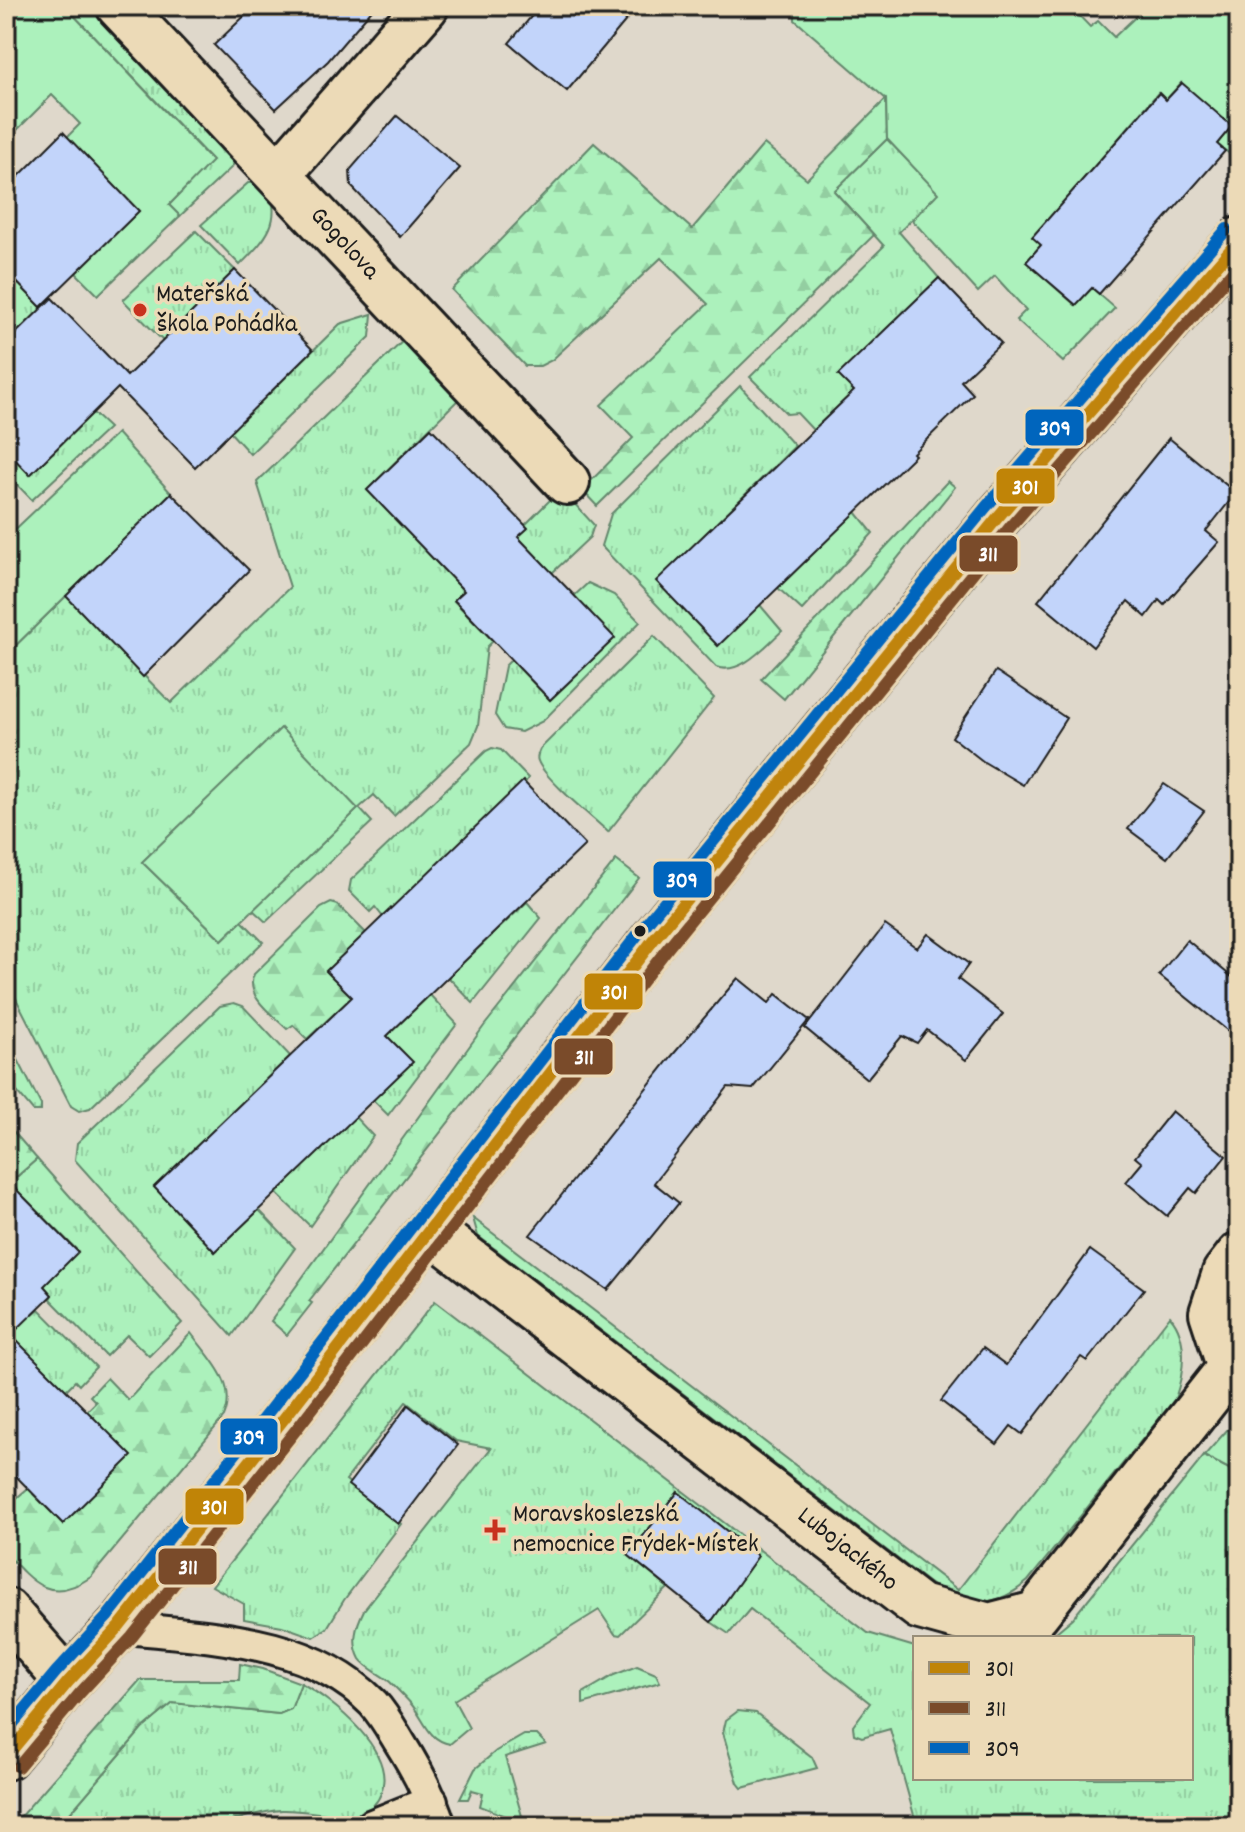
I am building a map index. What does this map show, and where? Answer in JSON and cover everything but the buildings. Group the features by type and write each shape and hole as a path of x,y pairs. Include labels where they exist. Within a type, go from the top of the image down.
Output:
{"street":[{"name":"Gogolova","path":"119,6 567,482"},
{"path":"279,174 426,6"},
{"path":"6,1757 68,1682 119,1627 654,939 968,552 1239,240"},
{"name":"Lubojackého","path":"430,1230 920,1607 989,1626 1036,1614 1234,1371"},
{"path":"1234,1371 1212,1313 1225,1273 1239,1255"},
{"path":"6,1611 68,1682"}],"lane":[{"path":"119,1627 242,1641 312,1662 346,1681 373,1703 421,1777 436,1814 370,1826"}],"green space":[{"path":"6,6 65,6 212,161 169,205 180,216 98,295 76,273 139,211 67,137 80,124 52,95 6,141"},
{"path":"65,6 97,6 235,148 236,159 232,167 180,216 169,205 212,160"},
{"path":"795,6 1070,6 1090,27 1098,21 1114,37 1147,6 1223,6 1239,23 1239,161 1217,144 1231,126 1181,83 1166,100 1158,93 1033,237 1041,245 1026,262 1075,305 1092,288 1115,308 1063,362 1016,320 1026,310 995,276 978,292 912,220 938,193 887,139 886,99 795,20"},
{"path":"886,99 887,139 834,191 874,235 597,506 582,490 633,438 601,405 708,304 661,258 552,360 540,366 525,366 452,290 594,143 692,229 764,144 807,179"},
{"path":"887,139 939,193 899,232 939,278 839,375 854,391 813,430 797,413 787,414 750,377 884,246 834,191"},
{"path":"266,182 274,207 270,228 240,265 201,225 248,183"},
{"path":"196,231 235,270 163,341 123,300"},
{"path":"6,271 42,308 6,343"},
{"path":"372,314 370,337 250,454 230,432 340,324"},
{"path":"409,335 464,394 367,490 464,591 454,601 493,641 487,647 478,726 471,743 394,816 374,795 359,808 372,822 266,922 253,910 358,809 281,729 142,862 222,940 242,921 263,942 90,1108 79,1111 71,1106 6,979 6,655 66,596 171,703 290,587 257,482"},
{"path":"740,386 795,446 657,581 760,605 782,631 743,664 725,669 716,667 601,546 611,514"},
{"path":"93,413 109,428 32,500 6,473 6,450 30,474"},
{"path":"117,433 171,493 6,655 6,538"},
{"path":"948,481 955,487 784,699 761,679"},
{"path":"561,489 594,525 590,537 552,573 518,537 527,529 525,525"},
{"path":"856,512 873,533 802,610 778,588"},
{"path":"588,583 614,595 640,622 543,721 521,732 504,729 495,715 505,666 511,660 550,700 614,639 574,596"},
{"path":"654,636 714,698 608,832 549,777 538,761 538,755 540,749"},
{"path":"281,728 358,809 222,940 142,862"},
{"path":"492,748 501,750 528,778 525,783 383,917 375,907 370,912 349,891 351,880"},
{"path":"616,860 639,878 309,1301 312,1303 287,1335 271,1321 484,1026"},
{"path":"527,902 541,918 473,1003 448,977"},
{"path":"331,903 338,905 366,933 326,971 352,997 307,1039 293,1025 287,1029 268,1011 256,997 252,982 254,974 321,908"},
{"path":"430,995 457,1024 388,1115 373,1100 412,1062 387,1036"},
{"path":"234,1003 243,1006 290,1056 154,1187 215,1252 259,1210 295,1248 232,1336 75,1160 77,1143 220,1006"},
{"path":"6,1036 41,1105 41,1111 33,1111 6,1079"},
{"path":"355,1117 373,1136 310,1226 276,1193"},
{"path":"6,1123 37,1159 6,1186"},
{"path":"37,1159 182,1323 149,1356 127,1335 106,1356 50,1299 52,1295 44,1286 78,1251 10,1183"},
{"path":"473,1218 958,1590 1170,1316 1182,1345 1181,1378 1175,1399 1028,1581 1005,1597 974,1601 937,1589 478,1236"},
{"path":"435,1301 868,1633 913,1646 913,1780 1193,1780 1193,1636 1051,1636 1073,1618 1204,1456 1239,1474 1239,1826 917,1826 890,1729 862,1737 854,1734 853,1726 870,1703 750,1609 729,1634 711,1622 758,1556 678,1492 628,1555 668,1588 620,1635 615,1634 599,1610 454,1700 469,1728 450,1744 443,1742 432,1734 412,1705 393,1685 360,1659 356,1634 364,1610 491,1448 456,1441 406,1402 346,1480 401,1524 327,1628 313,1637 282,1626 244,1619 244,1604 212,1586"},
{"path":"22,1307 31,1316 39,1309 96,1367 79,1385 75,1381 66,1390 6,1331"},
{"path":"191,1333 225,1383 227,1405 224,1417 91,1577 65,1589 44,1587 34,1581 6,1553 6,1507 33,1484 33,1494 63,1524 87,1411 96,1402 90,1396 107,1378 128,1400"},
{"path":"1239,1425 1239,1474 1204,1456 1227,1430"},
{"path":"240,1664 301,1683 291,1709 279,1714 173,1703 142,1729 59,1826 12,1826 140,1680 239,1680"},
{"path":"637,1666 656,1674 660,1682 583,1704 583,1693"},
{"path":"301,1683 344,1714 371,1744 380,1760 383,1777 381,1793 367,1811 344,1815 272,1811 205,1826 59,1826 142,1729 173,1703 279,1714 291,1709"},
{"path":"738,1711 756,1713 812,1757 817,1768 742,1788 723,1733 726,1720"},
{"path":"524,1735 537,1735 546,1744 505,1757 524,1823 480,1806 483,1793 472,1790 468,1799 460,1799 475,1769 496,1751"}],"transit line":[{"name":"309","path":"6,1732 107,1617 642,929 986,507 1227,229"},
{"name":"301","path":"6,1757 68,1682 119,1627 654,939 998,517 1239,240"},
{"name":"311","path":"18,1767 132,1637 667,949 1010,527 1239,264"}],"place":[{"name":"Mateřská škola Pohádka","path":"140,310"},
{"name":"Moravskoslezská nemocnice Frýdek-Místek","path":"495,1530"}]}
